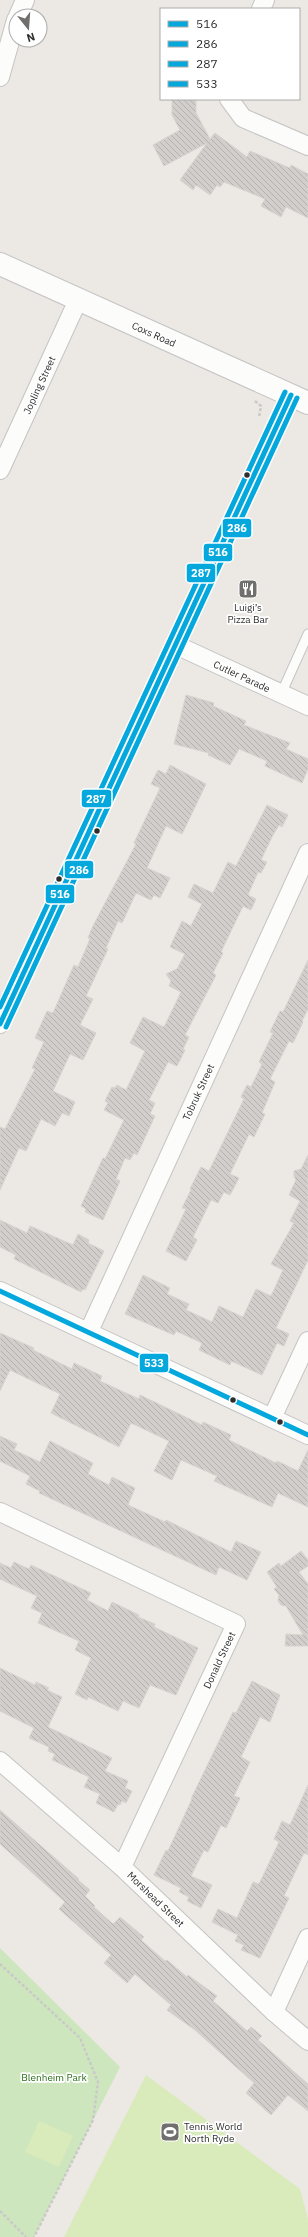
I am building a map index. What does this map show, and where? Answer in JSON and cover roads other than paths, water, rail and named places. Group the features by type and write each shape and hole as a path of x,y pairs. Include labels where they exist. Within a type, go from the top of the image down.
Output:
{"street":[{"path":"0,77 8,45"},
{"path":"230,100 243,118 308,146"},
{"name":"Coxs Road","path":"0,264 300,399"},
{"name":"Jopling Street","path":"0,470 78,300"},
{"path":"0,1024 176,645 300,399"},
{"name":"Cutler Parade","path":"176,645 308,706"},
{"name":"Tobruk Street","path":"89,1331 308,853"},
{"path":"0,1291 89,1331 308,1435"},
{"path":"272,1418 308,1341"},
{"name":"Donald Street","path":"0,1512 236,1624 122,1867"},
{"name":"Morshead Street","path":"0,1761 122,1867 274,2012 308,2041"},
{"path":"274,2012 308,1938"}],"lane":[{"path":"281,694 308,634"}],"place":[{"name":"Luigi’s Pizza Bar","path":"248,589"},
{"name":"Tennis World North Ryde","path":"170,2132"}],"park label":[{"name":"Blenheim Park","path":"54,2077"}]}
